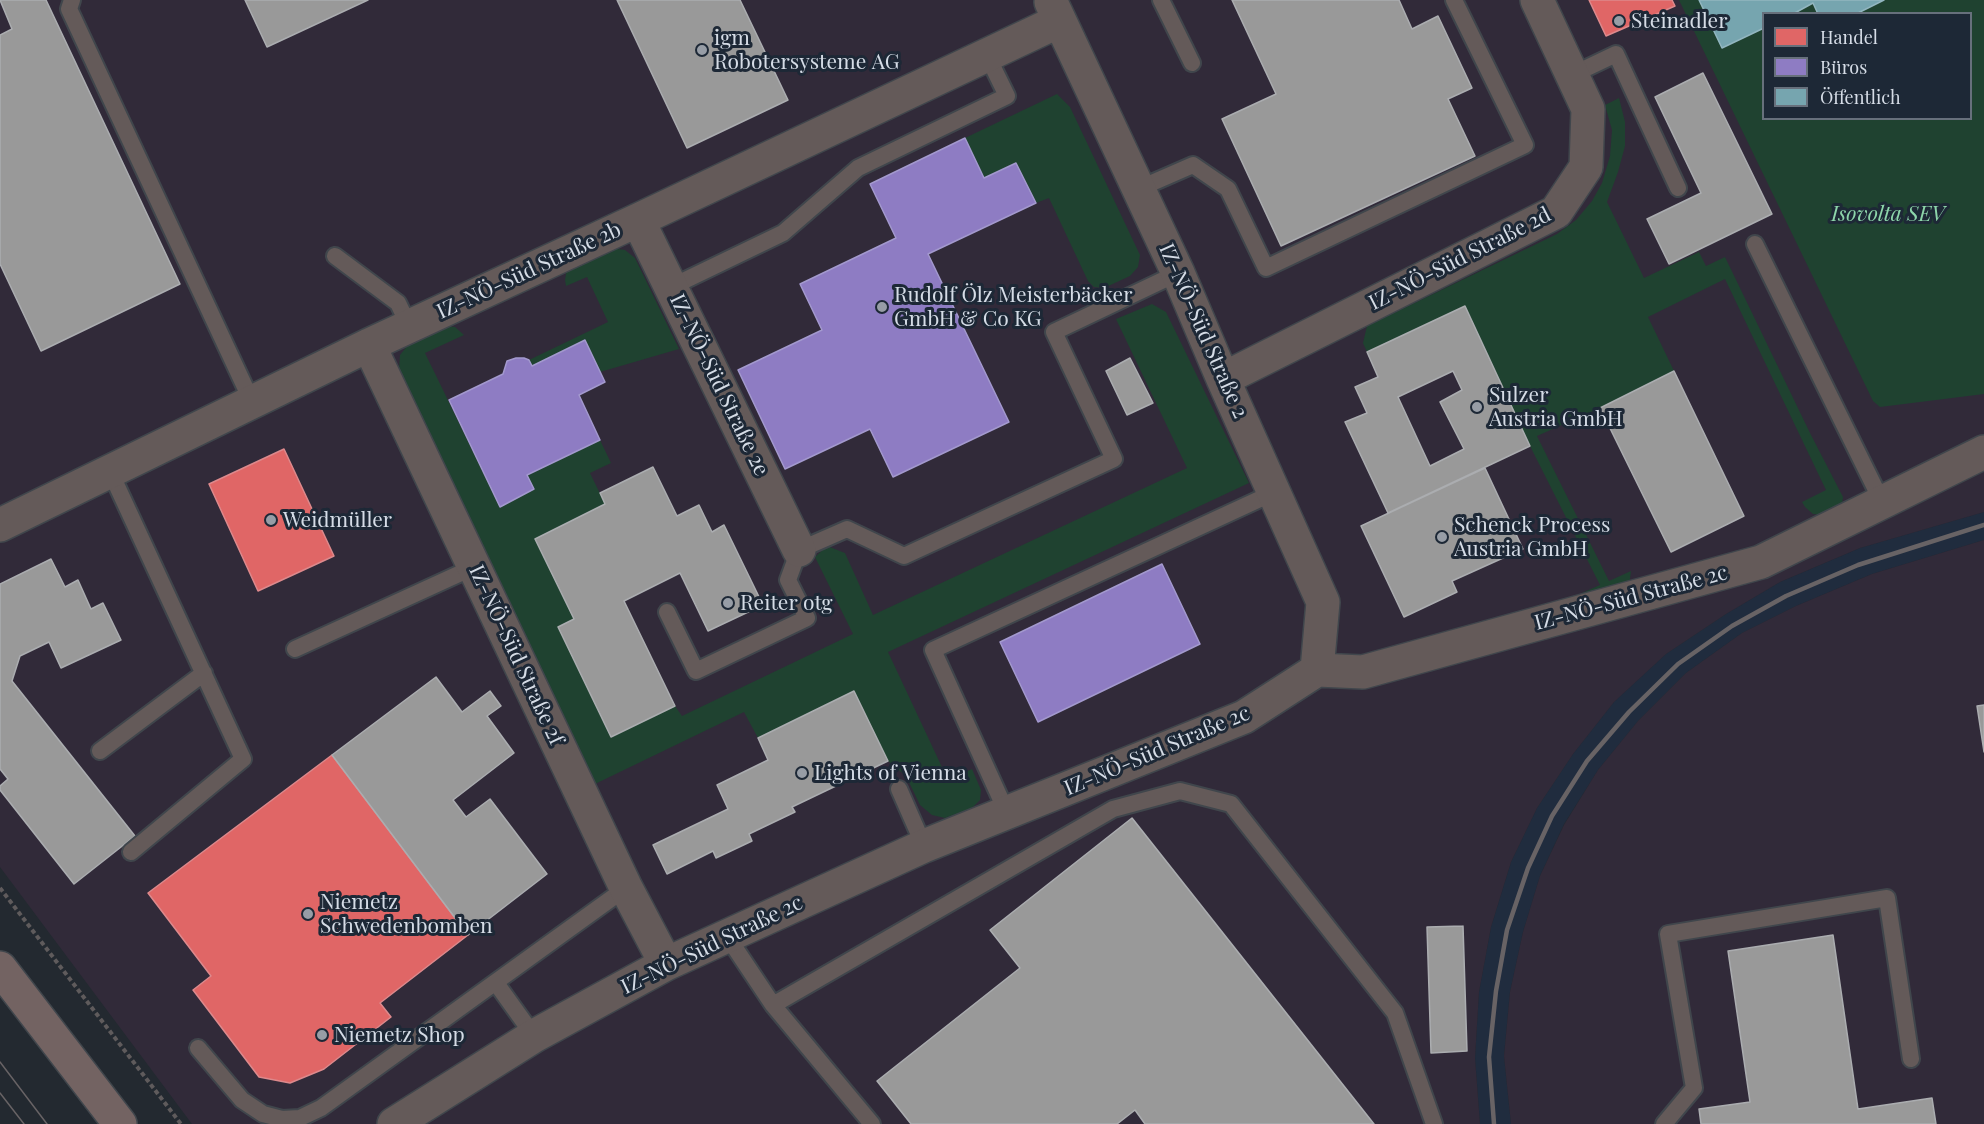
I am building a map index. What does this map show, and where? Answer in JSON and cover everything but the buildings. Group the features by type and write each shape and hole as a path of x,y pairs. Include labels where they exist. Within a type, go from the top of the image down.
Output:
{"main road":[{"path":"0,968 120,1124"}],"street":[{"name":"IZ-NÖ-Süd Straße 2d","path":"1223,379 1556,212 1586,167 1588,109 1537,0"},
{"name":"IZ-NÖ-Süd Straße 2b","path":"0,525 369,345 987,55 1055,10"},
{"name":"IZ-NÖ-Süd Straße 2","path":"1055,10 1178,273 1323,602 1317,670"},
{"name":"IZ-NÖ-Süd Straße 2e","path":"638,220 799,550"},
{"name":"IZ-NÖ-Süd Straße 2f","path":"369,345 626,888 666,964"},
{"name":"IZ-NÖ-Süd Straße 2c","path":"394,1124 534,1036 666,964 924,846 1244,717 1317,670 1363,672 1761,562 1984,452"}],"lane":[{"path":"72,0 69,9 252,402"},
{"path":"1161,0 1192,63"},
{"path":"1138,189 1193,165 1228,189 1266,268 1525,145 1454,0"},
{"path":"1572,75 1616,54 1678,188"},
{"path":"671,287 783,233 858,168 1007,96 987,55"},
{"path":"1755,244 1882,502"},
{"path":"335,256 398,303 409,326"},
{"path":"667,612 696,671 807,618 788,580 799,550 847,529 904,556 1114,459 1054,332 1178,273"},
{"path":"110,471 243,759 131,852"},
{"path":"1007,813 933,650 1275,492"},
{"path":"295,649 474,567"},
{"path":"100,751 204,673"},
{"path":"899,789 924,846"},
{"path":"773,1005 1113,809 1180,791 1231,804 1395,1013 1434,1124"},
{"path":"198,1048 242,1100 263,1114 282,1119 300,1118 321,1108 626,888"},
{"path":"1664,1124 1694,1088 1668,934 1887,898 1911,1059"},
{"path":"727,936 773,1005 872,1124"},
{"path":"496,983 534,1036"}],"path":[{"path":"0,888 181,1124"}],"shaded area":[{"path":"0,0 1984,0 1984,512 1860,548 1780,582 1666,654 1614,702 1573,754 1537,808 1511,862 1491,927 1479,992 1475,1058 1480,1124 192,1124 0,867"},
{"path":"1984,512 1984,540 1872,574 1796,606 1742,633 1686,673 1638,721 1598,770 1564,824 1540,876 1523,932 1510,992 1504,1056 1511,1124 1480,1124 1475,1058 1479,992 1491,927 1511,862 1537,808 1573,754 1614,702 1666,654 1780,582 1860,548"},
{"path":"1984,540 1984,1124 1511,1124 1504,1056 1510,992 1523,932 1540,876 1564,825 1598,770 1638,721 1686,673 1742,633 1796,606 1872,574"}],"green space":[{"name":"Isovolta SEV","path":"1679,0 1984,0 1984,394 1880,407 1873,401"},
{"path":"1057,94 1070,107 1140,255 1138,267 1130,276 1104,288 1094,287 1088,281 1049,198 1036,203 1016,163 984,178 965,138"},
{"path":"1619,98 1625,122 1625,146 1607,202 1644,278 1699,252 1706,266 1725,257 1843,497 1841,511 1830,516 1813,514 1802,502 1826,490 1725,279 1648,317 1674,371 1537,436 1609,581 1631,571 1629,586 1586,601 1582,593 1600,585 1530,446 1465,306 1367,352 1363,343 1367,326 1557,234 1576,220 1592,201 1602,183 1610,156 1612,130 1605,105"},
{"path":"610,248 625,250 635,258 679,349 600,372 585,340 532,366 529,360 608,322 587,277 566,286 565,280 567,268"},
{"path":"1152,304 1166,312 1249,483 888,652 948,780 972,769 981,790 980,800 972,808 945,818 932,815 920,805 906,776 888,761 854,692 758,738 744,712 595,784 399,370 400,355 408,345 445,326 455,327 464,335 425,353 500,507 534,489 527,475 600,440 611,463 590,473 605,504 535,539 574,619 558,627 675,706 682,716 853,634 815,557 827,546 845,553 873,615 1187,468 1116,319"}],"tram line":[{"path":"0,1062 47,1124"},
{"path":"0,1093 24,1124"}],"railway":[{"path":"1494,1124 1489,1057 1496,991 1507,930 1528,868 1552,816 1587,761 1629,712 1678,664 1732,626 1786,596 1858,565 1984,525"}],"place":[{"name":"Steinadler","path":"1619,21"},
{"name":"igm Robotersysteme AG","path":"702,50"},
{"name":"Rudolf Ölz Meisterbäcker GmbH & Co KG","path":"882,307"},
{"name":"Sulzer Austria GmbH","path":"1477,407"},
{"name":"Weidmüller","path":"271,520"},
{"name":"Schenck Process Austria GmbH","path":"1442,537"},
{"name":"Reiter otg","path":"728,603"},
{"name":"Lights of Vienna","path":"802,773"},
{"name":"Niemetz Schwedenbomben","path":"308,914"},
{"name":"Niemetz Shop","path":"322,1035"}]}
